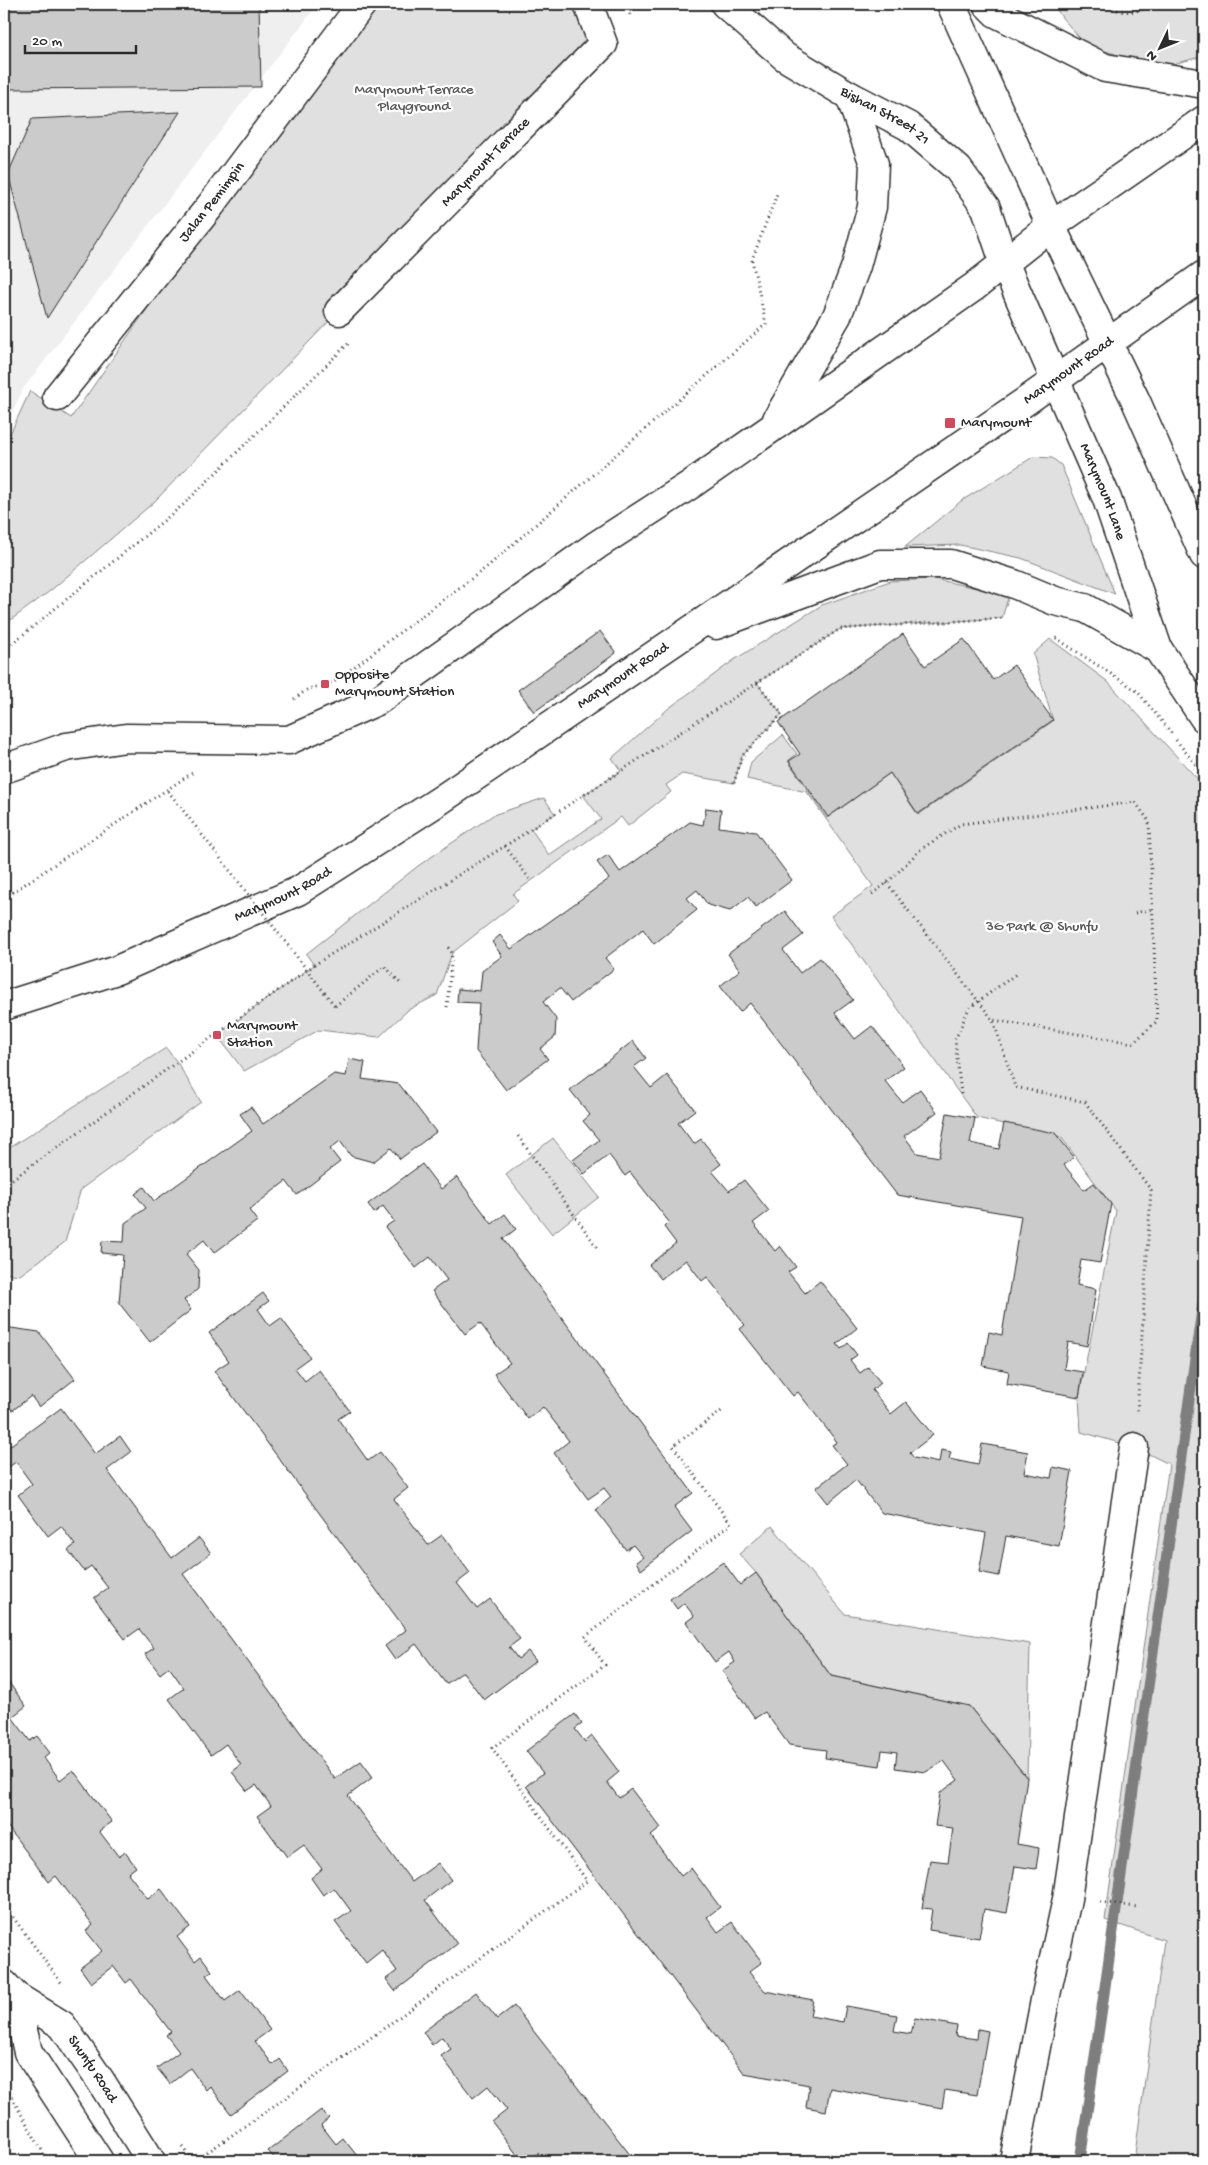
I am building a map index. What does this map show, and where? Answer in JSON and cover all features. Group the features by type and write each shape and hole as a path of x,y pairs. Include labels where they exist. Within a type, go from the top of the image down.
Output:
{"main road":[{"name":"Jalan Pemimpin","path":"57,397 211,204 362,4"},
{"name":"Marymount Terrace","path":"339,311 603,44 588,4"},
{"name":"Bishan Street 21","path":"725,4 785,57 850,96 908,126 958,169 986,208 1004,262"},
{"path":"951,4 1051,226 1108,342 1204,554"},
{"path":"986,4 996,12 1105,68 1204,84"},
{"path":"772,427 837,316 856,266 872,207 874,164 850,96"},
{"path":"4,769 66,747 126,738 289,740 377,701 597,545 690,485 974,287 1051,226 1204,120"},
{"name":"Marymount Lane","path":"1004,262 1108,499 1158,648 1204,718"},
{"name":"Marymount Road","path":"4,1006 117,970 298,891 439,800 675,641 1204,275"},
{"path":"675,641 880,564 951,564 1014,584 1055,601 1085,608 1158,648"},
{"path":"1014,2161 1046,1995 1067,1899 1134,1447"},
{"name":"Shunfu Road","path":"9,1990 28,2052 98,2161"},
{"name":"Shunfu Road","path":"9,1990 62,2025 100,2080 151,2161"}],"path":[{"path":"1098,4 1116,10 1140,12 1152,4"},
{"path":"308,688 334,682 487,567 766,324 752,260 777,194"},
{"path":"4,1185 314,965 505,846 840,629 1002,618 1010,620"},
{"path":"1050,634 1137,691 1204,775"},
{"path":"734,783 742,756 782,714 757,683"},
{"path":"4,898 168,791 335,1006 385,966 400,983"},
{"path":"872,894 887,883 920,849 961,824 1135,802 1149,821 1157,1021 1133,1043 993,1020"},
{"path":"505,846 530,881"},
{"path":"887,883 993,1020 1015,1087 1085,1102 1151,1190 1134,1447"},
{"path":"1135,913 1152,909"},
{"path":"447,946 452,953 447,1007"},
{"path":"960,1094 955,1040 969,1008 1016,974"},
{"path":"518,1136 599,1250"},
{"path":"195,2161 358,2047 586,1881 492,1748 605,1665 585,1637 731,1524 673,1446 722,1410"},
{"path":"4,2084 48,2161"}],"shaded area":[{"path":"4,4 318,4 23,389 4,430"}],"green space":[{"name":"Marymount Terrace Playground","path":"366,4 588,4 603,44 339,311 154,502 50,591 4,625 4,447 30,391 71,418 218,207"},
{"path":"1053,4 1204,4 1204,56 1173,64 1131,59 1086,45 1063,19"},
{"path":"1033,457 1052,458 1061,465 1115,594 1021,558 960,545 905,547 961,501"},
{"path":"934,579 1009,595 1002,618 840,629 757,683 782,714 742,756 734,783 682,774 666,785 671,792 628,826 621,817 513,894 518,901 452,953 437,995 408,1010 379,1037 319,1030 244,1071 217,1035 314,965 306,954 418,866 493,815 544,798 555,814 531,829 549,855 601,819 583,795 621,771 612,758 669,708 734,660 822,605 890,581"},
{"name":"3G Park @ Shunfu","path":"1050,639 1107,681 1204,786 1204,2161 1134,2161 1164,1940 1105,1920 1169,1464 1134,1447 1081,1432 1079,1397 1116,1211 1061,1137 977,1118 831,916 873,886 807,792 747,779 751,762 783,735 797,754 788,761 827,818 890,773 918,815 1053,721 1033,654"},
{"path":"166,1048 177,1062 201,1102 81,1189 65,1242 20,1275 4,1273 4,1151"},
{"path":"553,1138 599,1197 552,1234 506,1175"},
{"path":"772,1526 845,1614 1030,1644 1027,1778 969,1706 831,1676 756,1573 739,1554"}],"building":[{"path":"4,4 259,4 261,87 4,89"},
{"path":"180,112 47,318 8,174 32,119"},
{"path":"600,631 616,653 534,712 518,690"},
{"path":"903,634 925,666 964,639 993,680 1014,665 1053,720 918,814 890,773 828,817 789,761 800,754 778,722"},
{"path":"706,808 721,810 719,827 756,832 792,880 756,907 748,897 730,911 708,905 697,890 687,898 697,910 654,944 643,929 605,958 614,969 571,1002 560,988 543,1002 556,1019 555,1037 540,1049 548,1059 506,1090 476,1051 479,1003 457,1002 458,989 480,991 482,971 502,956 492,942 500,935 511,949 609,879 597,862 608,855 620,872 690,822 703,825"},
{"path":"785,911 803,935 783,950 800,973 820,958 853,1000 835,1013 855,1039 872,1026 904,1067 885,1081 902,1102 920,1089 937,1112 904,1136 917,1153 939,1157 947,1113 975,1118 970,1143 999,1149 1004,1123 1055,1133 1074,1157 1064,1165 1084,1190 1094,1183 1111,1204 1100,1263 1081,1260 1077,1285 1096,1289 1087,1346 1068,1342 1064,1369 1083,1372 1079,1397 1007,1384 1009,1371 983,1366 989,1332 1002,1335 1021,1216 897,1195 750,1003 740,1012 720,986 740,970 728,954"},
{"path":"633,1041 646,1058 634,1067 651,1088 667,1075 695,1110 678,1123 694,1144 701,1139 721,1164 712,1171 729,1191 744,1180 769,1211 753,1223 775,1251 780,1246 796,1267 788,1272 805,1293 820,1281 857,1328 837,1344 841,1349 848,1343 857,1355 850,1360 860,1373 868,1367 881,1383 872,1390 891,1414 906,1402 933,1435 910,1453 914,1458 939,1463 941,1450 951,1452 949,1459 978,1465 982,1444 1028,1452 1024,1473 1051,1478 1053,1467 1072,1471 1059,1546 1006,1536 999,1576 979,1572 986,1533 882,1513 856,1480 828,1503 816,1488 847,1464 832,1445 837,1442 798,1392 793,1396 740,1329 745,1325 707,1277 702,1281 686,1260 661,1279 649,1265 676,1243 664,1227 669,1222 630,1172 625,1176 609,1155 584,1174 573,1160 599,1140 583,1121 590,1115 570,1090"},
{"path":"349,1059 365,1062 362,1079 399,1084 436,1132 400,1159 391,1148 373,1162 351,1156 340,1141 330,1149 340,1162 297,1195 286,1181 249,1210 257,1221 214,1253 204,1240 186,1254 199,1270 198,1289 184,1300 191,1310 150,1342 119,1303 123,1255 101,1253 102,1241 124,1242 125,1223 146,1208 135,1194 144,1187 154,1201 252,1131 240,1114 251,1107 263,1124 334,1074 346,1076"},
{"path":"422,1164 441,1189 457,1177 492,1224 505,1214 516,1229 503,1239 693,1493 674,1507 692,1531 641,1570 636,1562 643,1557 633,1545 626,1550 596,1510 611,1497 604,1488 588,1499 554,1453 569,1441 543,1407 528,1419 494,1374 510,1363 480,1323 465,1334 432,1291 447,1280 430,1257 416,1268 385,1227 394,1221 383,1206 374,1213 368,1204"},
{"path":"263,1293 269,1301 258,1309 270,1326 281,1318 310,1357 295,1368 305,1381 319,1370 350,1411 338,1419 368,1461 380,1452 408,1488 394,1499 428,1545 442,1535 470,1573 457,1583 477,1609 490,1599 520,1639 509,1647 518,1659 528,1651 536,1661 484,1700 463,1672 446,1684 416,1644 395,1660 385,1646 406,1630 214,1371 229,1361 209,1333"},
{"path":"4,1327 39,1332 75,1379 39,1407 31,1396 13,1410 4,1407"},
{"path":"61,1408 95,1454 120,1436 131,1452 107,1470 172,1558 199,1538 211,1553 183,1574 335,1779 361,1761 373,1777 348,1796 412,1882 438,1863 451,1880 425,1900 457,1944 395,1991 386,1979 397,1971 382,1950 366,1963 335,1922 351,1911 334,1888 323,1895 311,1878 322,1869 304,1845 287,1857 257,1816 271,1806 256,1785 247,1791 232,1772 241,1765 226,1744 211,1755 169,1699 184,1688 169,1667 160,1674 145,1654 154,1648 139,1629 125,1639 94,1598 108,1588 91,1566 84,1571 68,1550 75,1545 61,1526 48,1536 18,1495 32,1484 16,1462 4,1470 4,1450"},
{"path":"723,1562 740,1585 756,1573 831,1676 969,1706 1027,1778 1017,1844 1039,1848 1036,1869 1015,1866 1007,1913 984,1909 979,1938 929,1930 932,1909 922,1908 930,1860 948,1862 953,1828 935,1826 940,1793 958,1780 944,1761 926,1772 895,1768 897,1752 882,1750 880,1766 825,1758 826,1750 789,1745 765,1712 755,1718 722,1671 735,1662 729,1652 715,1662 686,1622 694,1616 684,1603 677,1609 670,1599"},
{"path":"4,1676 26,1706 12,1717 30,1741 37,1736 50,1753 44,1758 60,1780 73,1770 112,1822 99,1831 119,1857 125,1852 136,1867 128,1873 148,1899 161,1889 190,1927 177,1937 195,1961 201,1956 212,1971 206,1975 225,2001 240,1990 270,2030 255,2041 273,2065 280,2059 288,2071 231,2114 210,2086 206,2090 190,2068 170,2084 157,2068 179,2052 166,2035 171,2032 131,1979 126,1983 113,1966 91,1983 80,1968 102,1951 86,1931 93,1925 56,1876 49,1882 4,1822 4,1810 6,1809 4,1807"},
{"path":"575,1714 582,1724 575,1729 585,1742 592,1736 619,1772 607,1782 619,1798 631,1789 661,1828 651,1836 681,1876 691,1868 720,1907 707,1917 718,1932 732,1922 762,1962 749,1972 765,1991 813,2000 810,2016 843,2022 846,2006 897,2015 894,2031 911,2034 915,2018 957,2026 955,2036 977,2039 978,2029 988,2031 977,2095 945,2090 942,2108 830,2088 826,2111 806,2107 809,2085 744,2073 526,1786 543,1773 526,1751"},
{"path":"476,1992 497,2019 514,2006 635,2161 541,2161 543,2160 538,2153 527,2161 522,2161 492,2122 507,2110 488,2086 473,2098 441,2056 451,2049 442,2037 432,2045 423,2032"},
{"path":"321,2110 329,2118 321,2125 336,2144 343,2138 361,2161 277,2161 268,2151"}],"waterway":[{"path":"1080,2161 1204,1296"}],"place":[{"name":"Marymount","path":"950,423"},
{"name":"Opposite Marymount Station","path":"325,684"},
{"name":"Marymount Station","path":"217,1035"}]}
